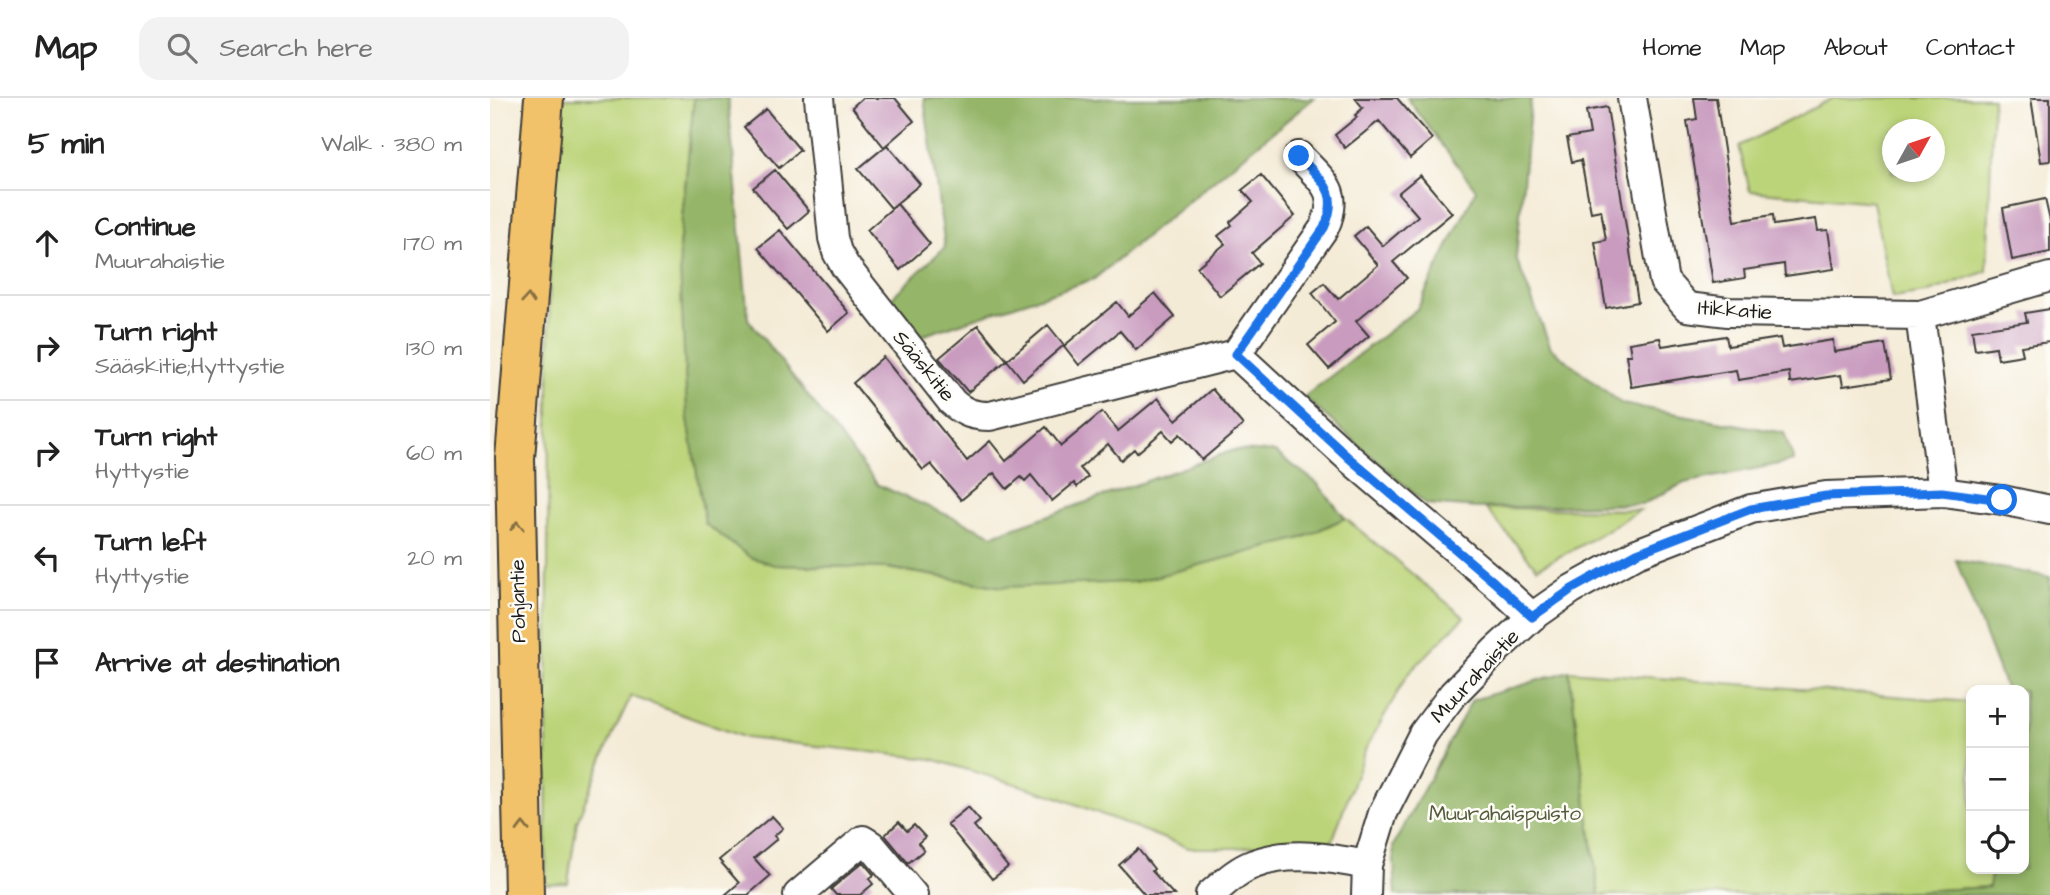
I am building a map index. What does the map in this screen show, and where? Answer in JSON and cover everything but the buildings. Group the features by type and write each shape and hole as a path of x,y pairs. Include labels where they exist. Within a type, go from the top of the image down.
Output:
{"highway":[{"name":"Pohjantie","path":"524,895 515,458 544,98"}],"street":[{"name":"Sääskitie","path":"819,98 833,238 837,252 845,267 912,352 952,402 963,411 976,416 990,416 1236,354"},
{"name":"Itikkatie","path":"1632,98 1664,281 1687,307 1728,312 1920,315 2050,277"},
{"path":"1299,156 1326,186 1332,199 1331,213 1324,228 1236,354 1349,458 1532,617"},
{"path":"1920,315 1942,492"},
{"name":"Muurahaistie","path":"1366,895 1367,865 1383,813 1423,734 1453,694 1532,617 1572,589 1637,553 1751,509 1826,496 1942,492 2050,510"},
{"path":"798,895 863,840 871,845 913,895"},
{"path":"1210,895 1254,863 1315,856 1367,865"}],"green space":[{"path":"562,98 694,98 679,248 774,565 885,568 1003,587 1302,538 1345,518 1464,617 1408,674 1365,750 1332,842 1317,840 1238,848 1188,848 1052,795 932,759 746,738 631,696 577,821 568,883 546,885 550,225"},
{"path":"694,98 728,98 748,319 878,485 993,535 1234,450 1275,452 1317,483 1345,518 1302,538 1135,582 1003,587 889,568 774,565 750,557 705,524 687,413 679,248"},
{"path":"924,98 1314,98 1094,279 921,336 890,299 945,247"},
{"path":"1407,98 1531,98 1516,258 1551,348 1622,404 1784,433 1794,461 1684,483 1643,504 1477,508 1426,504 1304,397 1417,309 1476,190"},
{"path":"1833,98 1993,98 1987,271 1926,293 1892,298 1873,202 1750,191 1739,146"},
{"path":"1485,508 1640,510 1537,568"},
{"path":"1956,560 2050,577 2050,895 1846,895 1989,887 1991,874 2029,874 2029,685 2004,685"},
{"path":"1569,671 1966,702 1966,874 1991,874 1990,887 1846,895 1599,895"},
{"name":"Muurahaispuisto","path":"1569,671 1599,895 1396,895 1393,846 1472,700"}],"route":[{"path":"1299,156 1326,186 1332,199 1331,213 1324,228 1236,354 1349,458 1532,617 1572,589 1637,553 1751,509 1826,496 1942,492 2002,500"}]}
